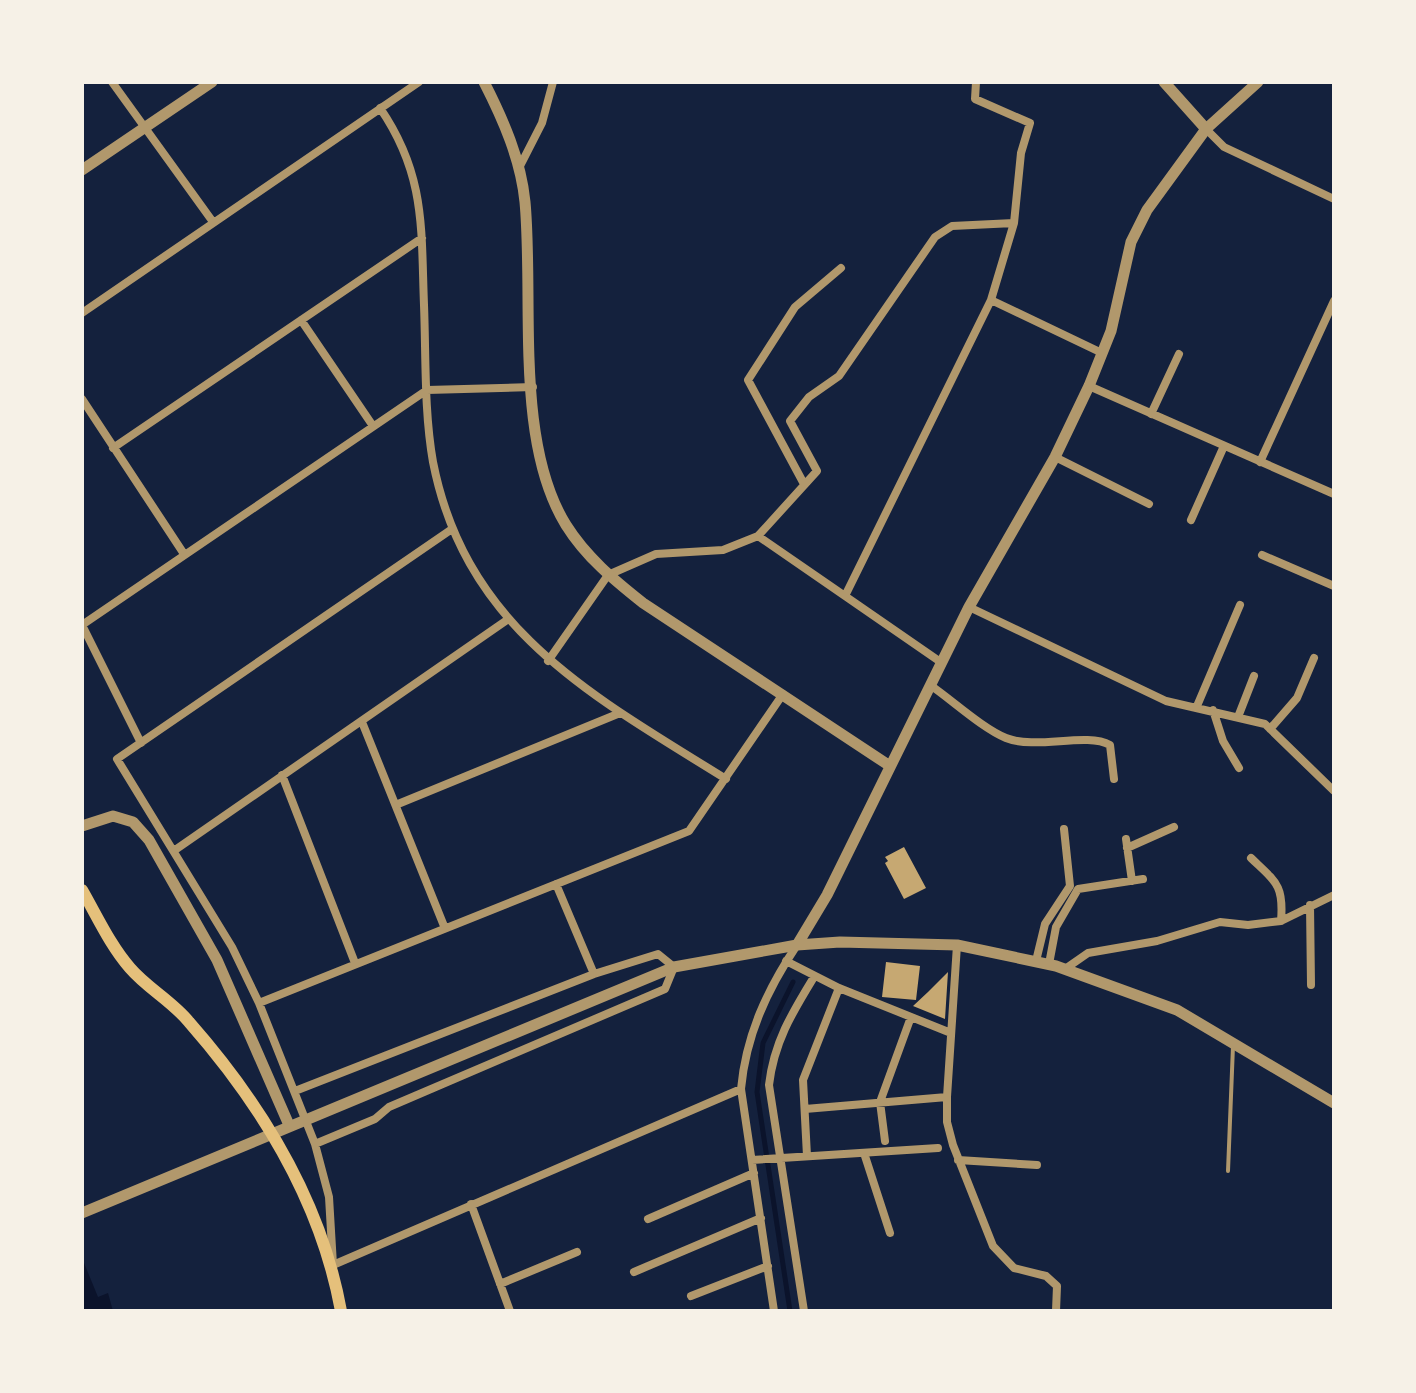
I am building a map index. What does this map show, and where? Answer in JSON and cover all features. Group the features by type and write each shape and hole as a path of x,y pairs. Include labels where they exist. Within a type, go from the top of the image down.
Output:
{"main road":[{"path":"82,890 130,969 187,1019 233,1078 297,1175 333,1265 341,1311"}],"street":[{"path":"112,82 213,222"},
{"path":"82,170 212,82"},
{"path":"82,313 419,82"},
{"path":"484,82 501,117 519,168 525,200 536,445 551,495 565,524 608,575 643,603 890,766"},
{"path":"519,168 542,123 553,82"},
{"path":"845,596 991,300 1014,223 1021,153 1030,123 975,99 976,82"},
{"path":"1164,82 1224,147 1334,198"},
{"path":"774,1311 741,1089 744,1055 755,1023 786,961 827,895 969,607 1055,457 1102,353 1131,242 1153,201 1206,129 1258,82"},
{"path":"380,108 408,160 421,207 427,390 433,461 452,529 507,620 548,661 620,713 726,779"},
{"path":"548,661 608,575 656,554 723,550 758,536 817,471 790,421 809,397 839,376 935,237 952,226 1014,223"},
{"path":"113,448 422,238"},
{"path":"804,484 748,380 795,307 841,268"},
{"path":"991,300 1102,353"},
{"path":"1260,462 1334,301"},
{"path":"301,320 373,426"},
{"path":"1151,414 1179,354"},
{"path":"1089,386 1334,494"},
{"path":"141,743 82,625 427,390 533,387"},
{"path":"82,399 184,554"},
{"path":"1191,520 1224,446"},
{"path":"1055,457 1149,504"},
{"path":"452,529 117,759 232,947 259,1003 315,1144 329,1197 333,1265 741,1089"},
{"path":"758,536 942,663"},
{"path":"1262,555 1334,586"},
{"path":"1197,706 1240,605"},
{"path":"969,607 1166,701 1265,724 1331,786"},
{"path":"175,850 507,620"},
{"path":"1270,729 1297,698 1314,658"},
{"path":"1238,717 1254,676"},
{"path":"930,685 1007,738 1058,743 1102,741 1110,745 1114,779"},
{"path":"259,1003 444,926 689,831 783,694"},
{"path":"1213,710 1223,741 1239,768"},
{"path":"398,804 620,713"},
{"path":"362,722 398,804 444,926"},
{"path":"282,775 355,963"},
{"path":"82,826 113,816 133,822 149,840 217,960 289,1125"},
{"path":"1132,881 1127,843 1174,827"},
{"path":"1036,961 1045,924 1070,886 1064,829"},
{"path":"1251,858 1279,885 1283,898 1281,921"},
{"path":"1049,964 1056,927 1078,889 1143,879"},
{"path":"556,884 594,974"},
{"path":"1065,969 1088,953 1157,941 1220,922 1248,925 1281,921 1334,895"},
{"path":"1310,905 1311,985"},
{"path":"82,1213 674,967 797,945 840,942 957,945 1049,964 1177,1010 1334,1103"},
{"path":"957,945 947,1122 958,1160 993,1246 1014,1268 1046,1276 1057,1286 1056,1311"},
{"path":"295,1091 594,974 658,954 674,967"},
{"path":"786,961 839,988 951,1033"},
{"path":"315,1144 375,1119 404,1101 665,989 674,967"},
{"path":"804,1311 769,1085 772,1058 783,1027 814,977"},
{"path":"807,1156 803,1080 839,988"},
{"path":"885,1141 880,1102 911,1017"},
{"path":"805,1109 947,1097"},
{"path":"752,1160 938,1148"},
{"path":"864,1153 890,1233"},
{"path":"958,1160 1037,1165"},
{"path":"648,1219 754,1173"},
{"path":"471,1204 510,1311"},
{"path":"634,1272 761,1218"},
{"path":"500,1284 577,1252"},
{"path":"691,1296 768,1266"}],"lane":[{"path":"1228,1171 1234,1041"}],"water":[{"path":"82,1258 98,1297 108,1293 113,1311 82,1311"}],"building":[{"path":"904,847 926,888 904,899 885,863 888,861 885,857"},
{"path":"886,962 920,966 916,1000 882,997"},
{"path":"948,972 945,1019 913,1006 928,992"}],"waterway":[{"path":"790,1311 757,1092 763,1043 793,982"}]}
